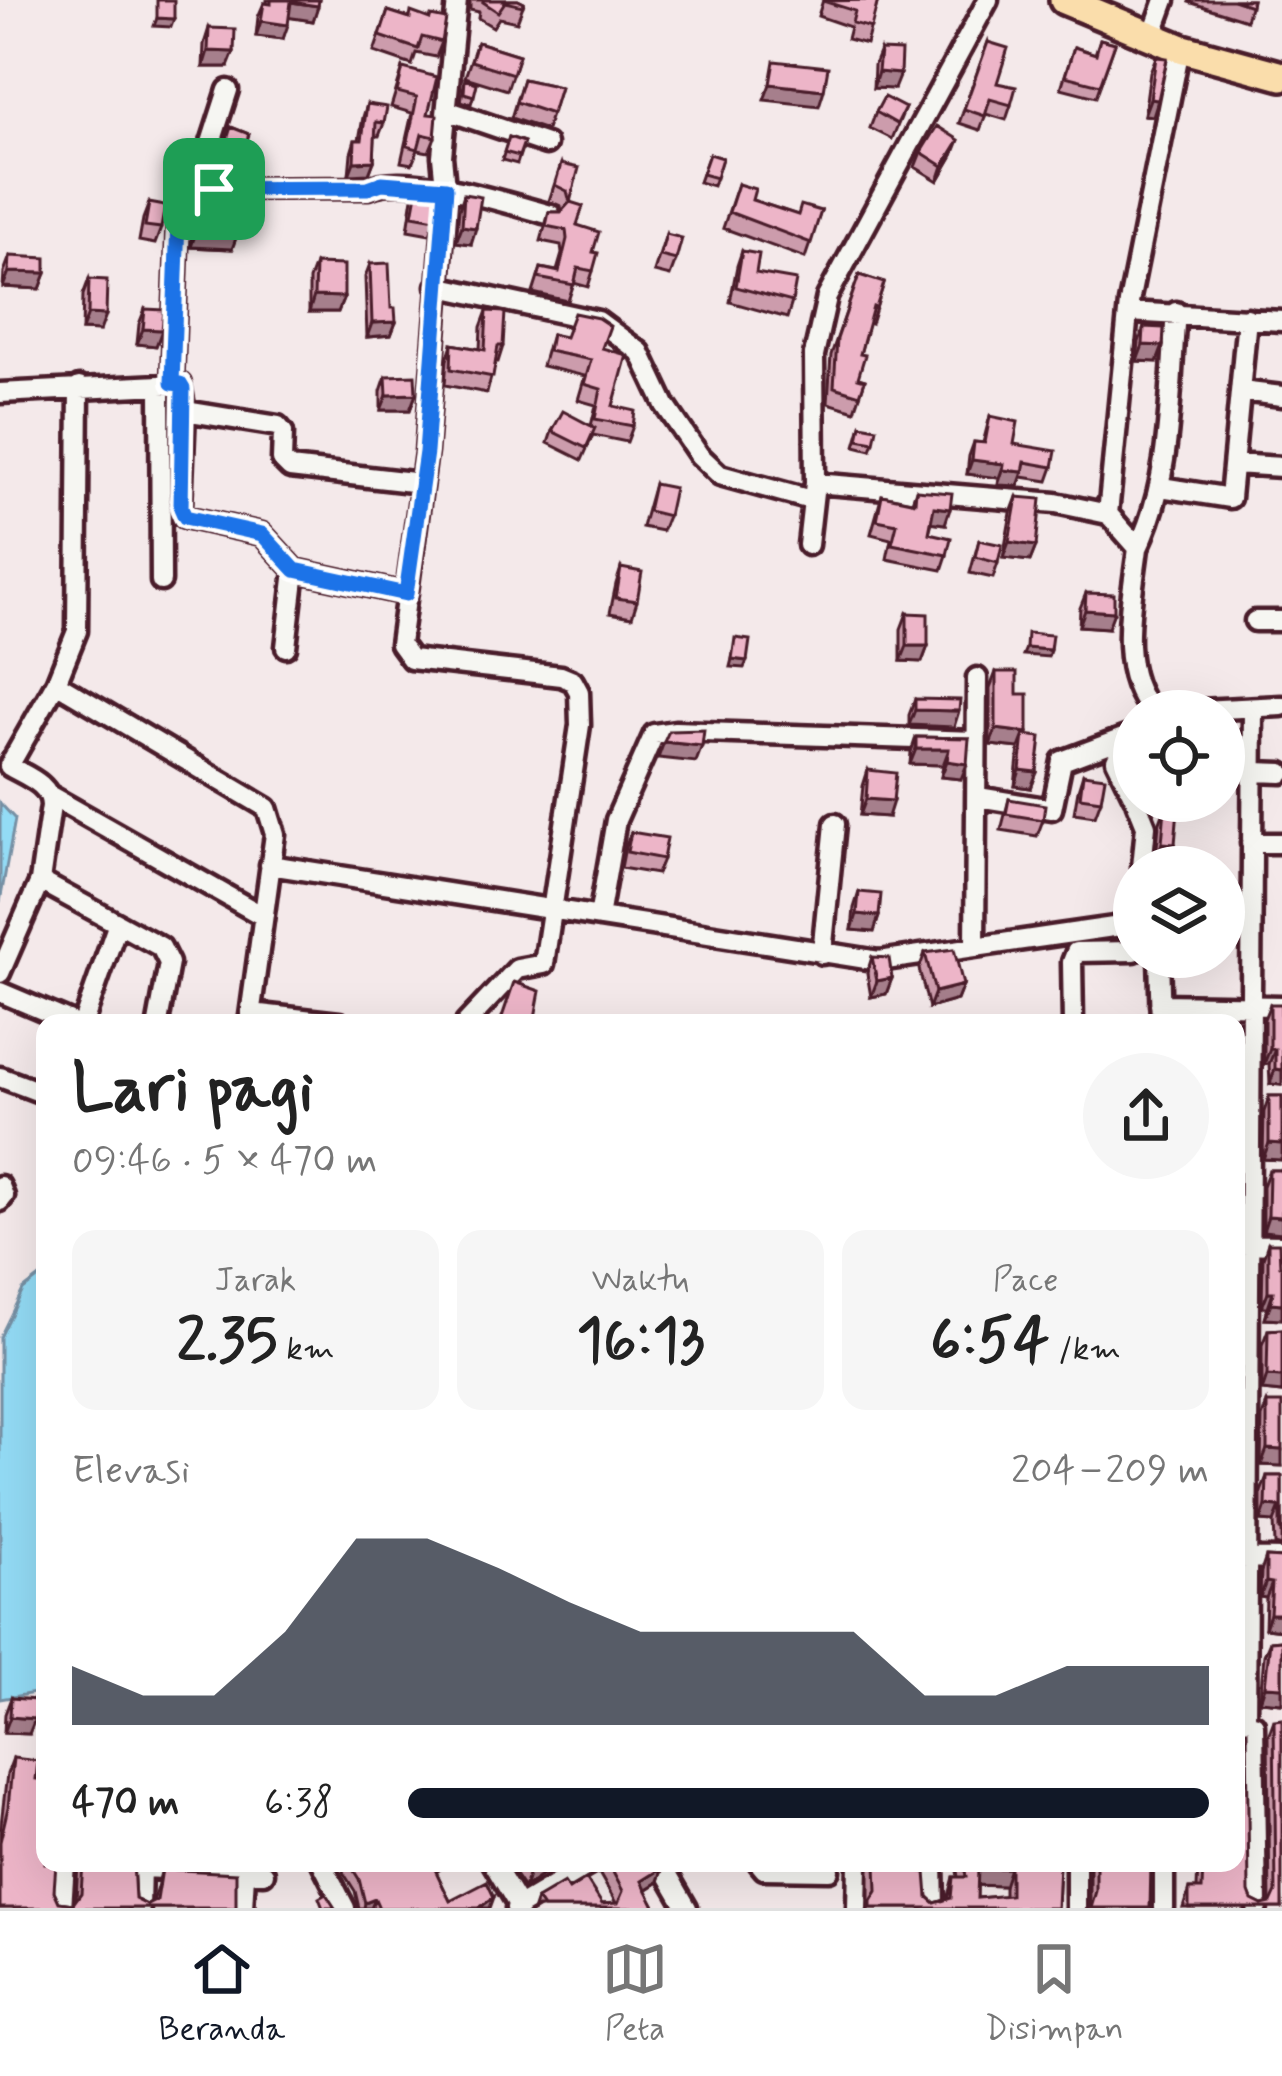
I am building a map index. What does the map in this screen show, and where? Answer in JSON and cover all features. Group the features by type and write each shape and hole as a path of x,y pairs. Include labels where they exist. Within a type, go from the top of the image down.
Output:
{"main road":[{"path":"1084,4 1180,49 1282,76"}],"street":[{"path":"458,0 442,156 446,188 422,483 400,644 411,658 573,680 579,692 580,725 544,964 517,969 474,1014"},
{"path":"808,545 814,355 827,297 988,0"},
{"path":"1152,36 1165,0"},
{"path":"1108,514 1129,312 1180,49"},
{"path":"202,189 201,173 228,91"},
{"path":"449,112 546,144"},
{"path":"161,580 166,385 178,220 202,189 368,188 382,183 446,188 551,215"},
{"path":"437,286 598,321 640,352 665,405 699,455 720,476 813,491 1055,502 1108,514 1138,548"},
{"path":"1129,312 1282,321"},
{"path":"1136,690 1131,672 1132,602 1138,548 1161,487 1176,312"},
{"path":"1161,487 1227,499 1247,318"},
{"path":"0,393 180,384 185,411 181,508 185,517 262,534 295,570 406,594"},
{"path":"79,387 76,632 56,683 9,766 52,796 261,915"},
{"path":"1240,391 1282,396"},
{"path":"185,411 278,426 283,432 282,460 290,468 422,483"},
{"path":"1234,464 1282,467"},
{"path":"286,647 295,570"},
{"path":"1255,621 1282,621"},
{"path":"975,946 976,679"},
{"path":"56,683 268,808 275,834 250,1014"},
{"path":"1245,708 1282,706"},
{"path":"1245,1234 1258,1172 1251,1006 1252,708"},
{"path":"599,917 616,820 654,734 975,741"},
{"path":"978,797 1052,809 1062,761 1113,742"},
{"path":"1255,772 1282,773"},
{"path":"0,973 40,881 52,796"},
{"path":"821,954 835,824"},
{"path":"1251,842 1282,843"},
{"path":"270,865 879,961 1113,927"},
{"path":"40,881 161,947 167,954 159,1014"},
{"path":"1245,916 1250,916"},
{"path":"86,1014 117,926"},
{"path":"1073,1014 1076,952 1113,951"},
{"path":"1160,978 1160,1014 1282,1006"},
{"path":"0,992 52,1014"},
{"path":"0,1077 36,1091"},
{"path":"0,1186 4,1196 0,1201"},
{"path":"1245,1244 1282,1245"},
{"path":"1245,1256 1258,1331 1254,1478 1245,1529"},
{"path":"1245,1558 1282,1558"},
{"path":"1245,1586 1255,1642 1251,1723 1257,1908"},
{"path":"62,1908 64,1872"},
{"path":"140,1908 141,1872"},
{"path":"226,1872 255,1874 243,1908"},
{"path":"327,1872 345,1908"},
{"path":"498,1872 519,1907 572,1872"},
{"path":"586,1872 592,1889"},
{"path":"666,1872 687,1908"},
{"path":"857,1908 858,1872"},
{"path":"933,1872 934,1908"},
{"path":"1076,1872 1076,1908"},
{"path":"1164,1872 1164,1908"}],"water":[{"path":"0,803 15,819 0,902"},
{"path":"36,1280 36,1693 0,1699 0,1337 23,1290"}],"building":[{"path":"157,0 174,0 174,19 157,18"},
{"path":"271,0 319,0 318,6 291,2 288,25 261,21 264,3 271,4"},
{"path":"484,0 524,3 505,2 498,12"},
{"path":"878,0 871,28 852,23 855,11 823,1"},
{"path":"388,11 410,18 411,12 446,19 442,42 422,37 418,49 380,36"},
{"path":"209,28 235,29 234,52 208,51"},
{"path":"1100,39 1115,43 1100,85 1065,76 1074,47 1096,54"},
{"path":"477,42 519,55 513,74 471,61"},
{"path":"988,42 1008,48 997,83 1016,87 1011,105 990,99 985,116 964,109"},
{"path":"880,50 901,51 900,74 878,72"},
{"path":"1156,57 1167,58 1158,100 1150,99"},
{"path":"774,61 828,67 824,90 770,84"},
{"path":"403,68 437,77 428,114 437,115 435,137 422,134 418,149 407,146 417,97 397,92"},
{"path":"465,79 477,83 474,96 464,93"},
{"path":"523,79 560,87 552,114 516,102"},
{"path":"884,97 905,108 897,124 876,112"},
{"path":"367,104 387,107 384,123 376,122 374,161 354,162 355,140 362,140"},
{"path":"937,126 959,140 943,166 921,152"},
{"path":"231,127 249,134 240,158 223,152"},
{"path":"509,137 524,142 519,156 504,152"},
{"path":"709,154 722,158 716,178 702,174"},
{"path":"561,164 579,168 570,202 567,191 555,185"},
{"path":"419,182 438,184 435,219 413,215"},
{"path":"738,184 755,189 752,200 798,215 801,205 821,211 811,243 729,212"},
{"path":"464,194 481,197 476,228 462,226"},
{"path":"201,200 237,203 238,233 196,232"},
{"path":"570,202 583,206 577,225 599,232 593,271 578,268 574,285 538,278 541,268 559,272 566,230 546,226 549,212 561,212"},
{"path":"149,203 165,206 161,228 145,226"},
{"path":"666,234 682,238 676,260 660,256"},
{"path":"742,251 759,254 756,273 796,280 792,302 736,287"},
{"path":"10,256 46,258 46,273 9,272"},
{"path":"389,263 396,322 372,323 370,264"},
{"path":"315,264 344,265 344,297 314,296"},
{"path":"859,275 884,283 860,354 865,355 858,378 865,380 860,395 834,387 837,339"},
{"path":"89,279 107,280 106,315 88,314"},
{"path":"145,309 164,310 162,330 143,329"},
{"path":"487,311 505,312 503,346 498,346 493,377 451,369 452,344 485,350"},
{"path":"574,313 610,326 602,348 627,355 613,406 635,411 633,426 595,419 601,389 584,384 591,360 548,351 551,334 565,337"},
{"path":"1144,327 1164,328 1163,346 1143,345"},
{"path":"415,375 416,394 387,395 386,376"},
{"path":"563,411 595,428 586,448 552,431"},
{"path":"990,416 1018,422 1014,444 1056,451 1053,467 1025,462 1023,472 972,460 974,442 985,443"},
{"path":"861,425 877,428 874,442 858,439"},
{"path":"654,484 674,488 668,516 648,511"},
{"path":"916,490 952,493 950,509 934,507 929,533 951,538 947,555 892,544 897,524 877,520 882,495 915,502"},
{"path":"1017,497 1041,499 1036,546 1009,542"},
{"path":"979,540 1002,545 998,563 975,557"},
{"path":"621,568 642,572 637,601 616,598"},
{"path":"1086,593 1114,594 1114,612 1085,610"},
{"path":"907,613 928,614 928,646 907,646"},
{"path":"1027,633 1052,635 1050,650 1026,648"},
{"path":"735,638 750,640 747,661 732,659"},
{"path":"996,672 1017,672 1017,694 1028,694 1028,733 996,729"},
{"path":"915,699 960,700 959,711 915,710"},
{"path":"704,730 702,746 664,742 669,731"},
{"path":"1024,735 1041,737 1037,772 1020,770"},
{"path":"916,737 969,738 967,764 947,761 949,749 916,749"},
{"path":"868,770 896,773 893,801 866,799"},
{"path":"1083,774 1105,777 1101,800 1080,797"},
{"path":"1009,799 1045,805 1043,820 1006,814"},
{"path":"1164,822 1177,822 1175,844 1162,843"},
{"path":"631,832 667,838 663,859 627,852"},
{"path":"859,892 881,894 879,916 857,914"},
{"path":"954,949 963,985 935,992 925,953"},
{"path":"872,957 889,958 892,978 877,981"},
{"path":"514,982 540,991 536,1014 503,1014"},
{"path":"1270,1004 1281,1004 1282,1070 1275,1069 1275,1049 1270,1049"},
{"path":"1269,1096 1282,1096 1282,1144 1269,1143"},
{"path":"1269,1170 1282,1170 1282,1217 1268,1216"},
{"path":"1268,1243 1279,1243 1282,1304 1271,1303 1273,1292 1268,1292"},
{"path":"1282,1329 1282,1377 1267,1376 1268,1330"},
{"path":"1267,1403 1282,1403 1282,1450 1267,1449"},
{"path":"1267,1476 1282,1476 1282,1531 1280,1507 1266,1506"},
{"path":"1266,1557 1282,1558 1282,1614 1270,1614 1272,1583 1266,1582"},
{"path":"1282,1640 1282,1687 1265,1686 1270,1641"},
{"path":"11,1698 36,1700 35,1719 10,1717"},
{"path":"1282,1719 1282,1908 1189,1908 1189,1889 1202,1889 1203,1872 1245,1872 1245,1730 1249,1892 1262,1905 1271,1903 1276,1892 1274,1720"},
{"path":"13,1758 36,1761 36,1872 55,1872 54,1891 59,1902 73,1904 81,1893 82,1872 134,1872 135,1899 147,1905 157,1900 162,1872 218,1872 236,1873 236,1908 0,1908 0,1842"},
{"path":"355,1872 436,1872 450,1901 487,1882 494,1897 479,1908 379,1908 375,1899 365,1903"},
{"path":"613,1872 657,1872 642,1881 656,1908 543,1908 537,1899 564,1883 569,1890 586,1879 602,1904 618,1903 623,1891"},
{"path":"876,1872 926,1872 928,1897 935,1903 951,1898 953,1877 966,1877 965,1872 978,1872 977,1898 1010,1895 1010,1872 1059,1872 1057,1908 871,1908 877,1891"},
{"path":"1096,1872 1151,1872 1150,1908 1091,1908"},
{"path":"326,1894 335,1908 323,1908 319,1898"}],"route":[{"path":"382,183 446,188 426,452 406,594 295,570 262,534 185,517 181,508 183,389 172,383 178,220 194,194 214,189 368,188 382,183"}]}
